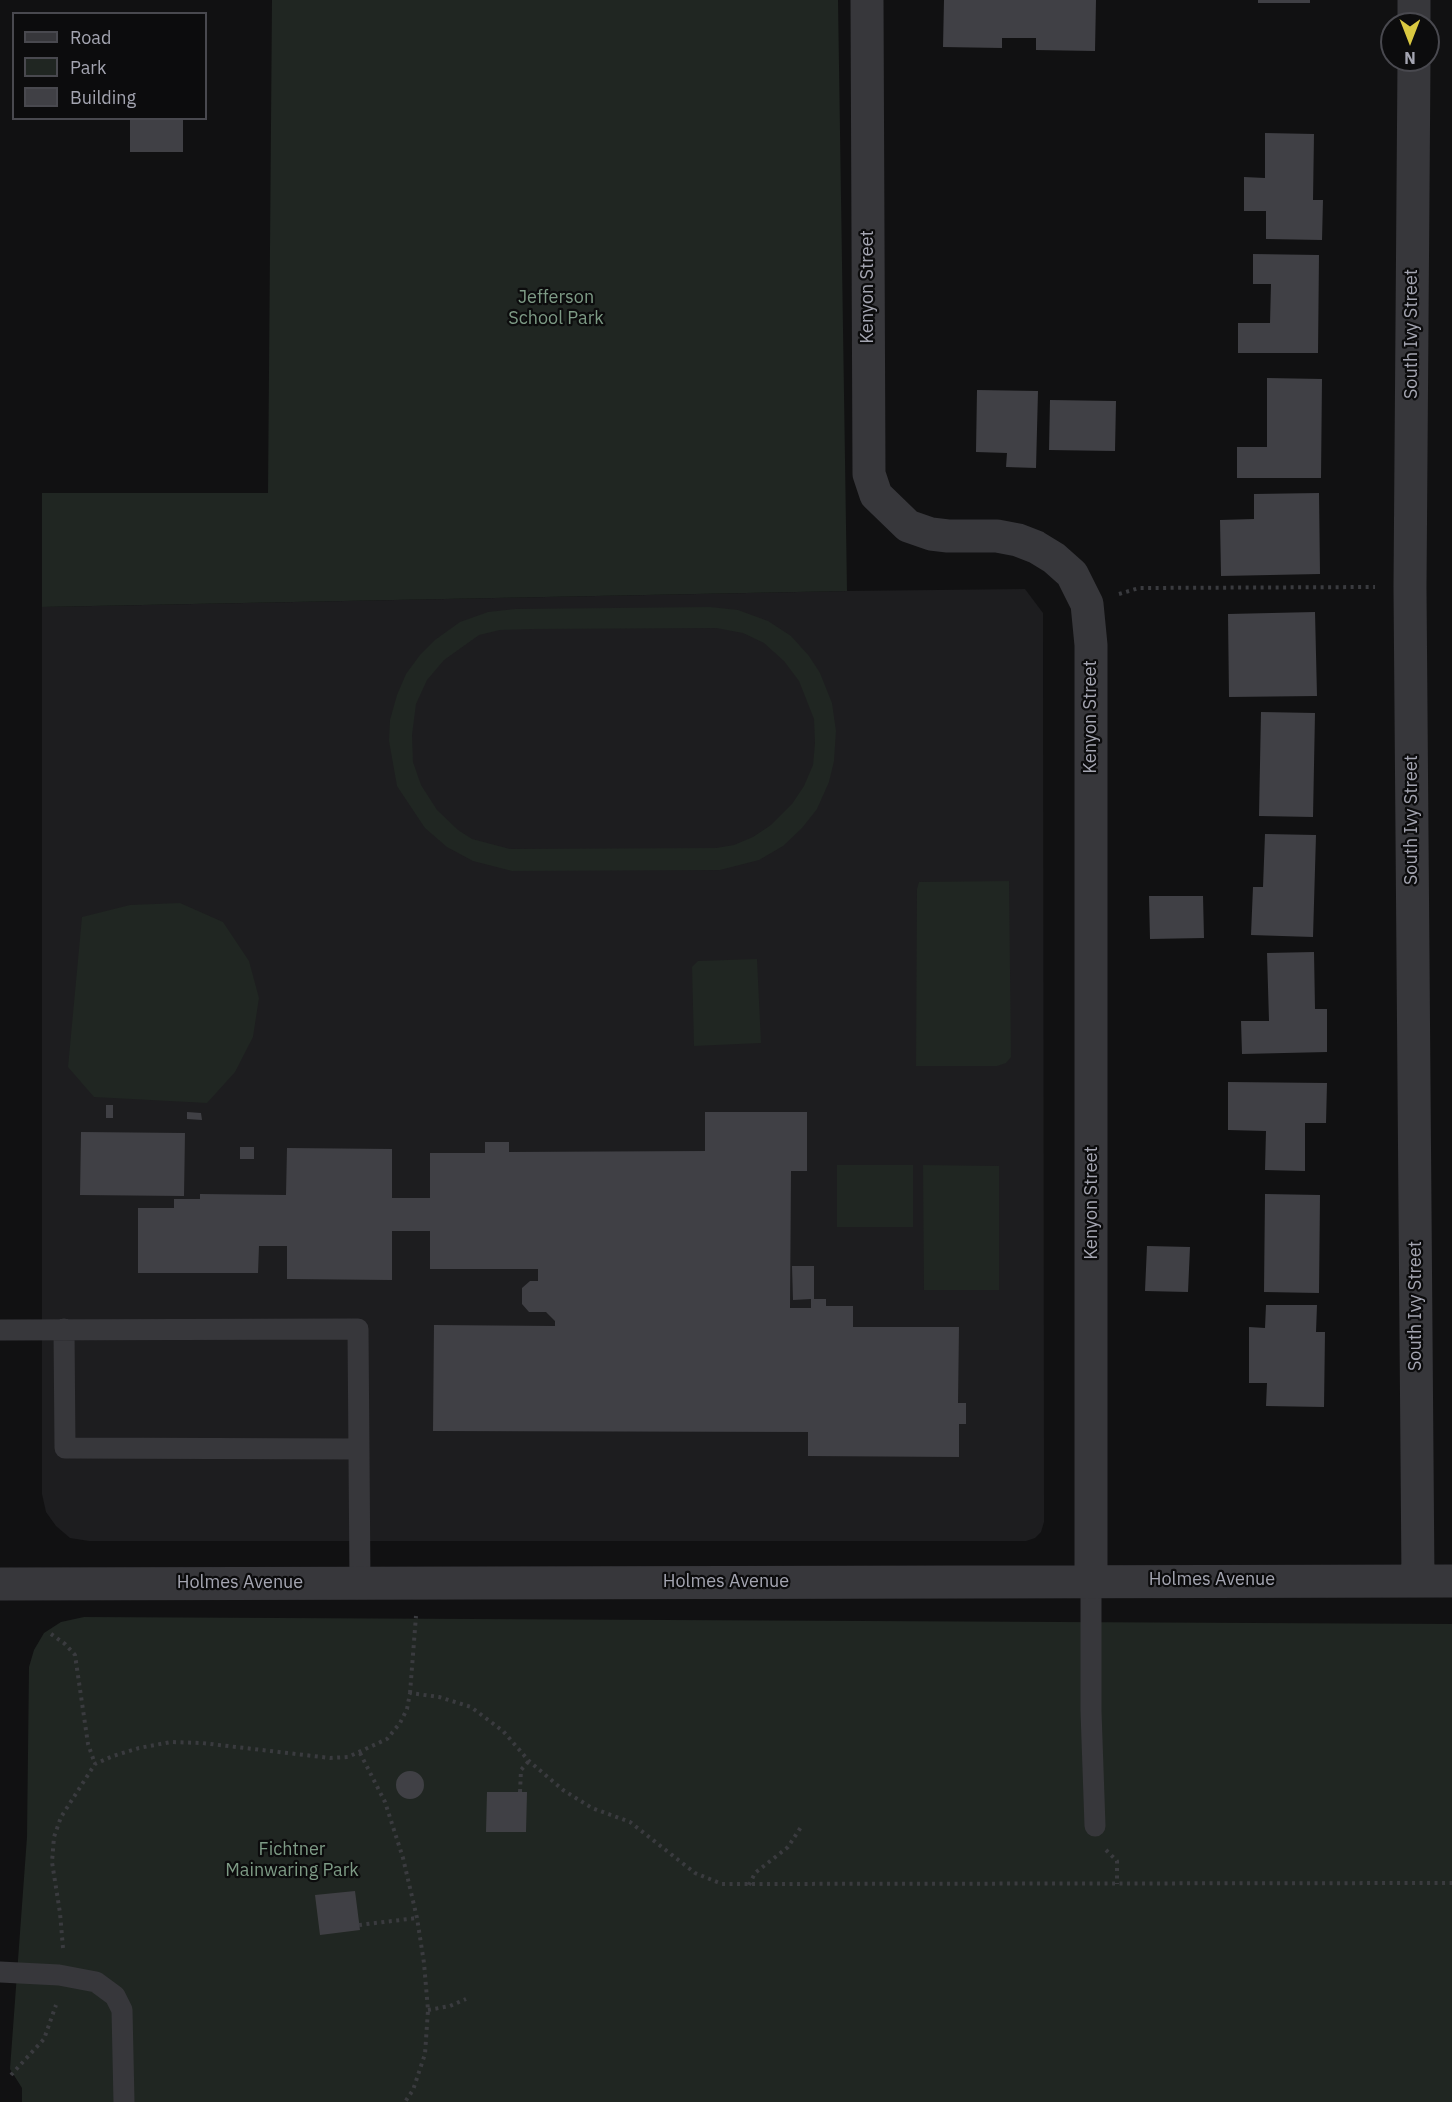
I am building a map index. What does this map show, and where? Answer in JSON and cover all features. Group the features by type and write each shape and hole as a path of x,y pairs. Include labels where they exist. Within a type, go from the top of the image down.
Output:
{"street":[{"name":"Kenyon Street","path":"867,0 869,474 876,495 908,526 931,534 997,536 1018,540 1036,547 1054,558 1072,574 1087,604 1091,645 1091,1580"},
{"name":"South Ivy Street","path":"1414,72 1410,587 1418,1581"},
{"name":"Holmes Avenue","path":"0,1584 1452,1581"}],"lane":[{"path":"64,1329 65,1448 359,1449"},
{"path":"0,1330 358,1329 360,1583"},
{"path":"1091,1580 1091,1711 1095,1826"},
{"path":"0,1972 59,1975 96,1982 115,1996 122,2010 124,2102"}],"path":[{"path":"1087,604 1139,588 1410,587"},
{"path":"51,1634 75,1655 88,1744 95,1764"},
{"path":"63,1949 52,1862 54,1837 61,1817 95,1764 139,1748 171,1742 202,1743 330,1758 348,1757 387,1739 400,1723 407,1709 410,1693 439,1697 471,1707 503,1731 529,1761 563,1790 592,1808 630,1822 695,1873 722,1884 1452,1883"},
{"path":"360,1753 385,1802 403,1857 417,1918 428,2010 425,2054 412,2091 405,2102"},
{"path":"520,1792 521,1770 529,1761"},
{"path":"749,1885 755,1873 788,1847 801,1827"},
{"path":"360,1925 417,1918"},
{"path":"428,2010 450,2006 466,1999"},
{"path":"10,2075 44,2039 56,2005"}],"shaded area":[{"path":"1025,589 1043,613 1044,1522 1041,1532 1035,1538 1026,1541 89,1541 70,1538 56,1526 46,1512 42,1494 42,607"}],"green space":[{"name":"Jefferson School Park","path":"272,0 838,0 847,591 42,607 42,493 268,493"},
{"path":"710,607 738,610 768,621 791,636 809,656 820,673 832,703 836,731 834,761 829,782 817,809 802,828 783,846 759,860 720,870 512,871 473,861 447,847 425,828 397,786 389,741 390,720 397,695 406,674 435,640 460,622 488,612 515,609","holes":["716,628 743,633 764,643 784,661 799,681 814,719 813,765 804,786 792,804 771,825 753,837 734,845 716,848 510,849 472,839 458,830 437,810 421,785 413,762 412,735 416,704 427,680 444,660 479,635 500,630 533,629"]},
{"path":"1009,881 1011,1057 1006,1063 997,1066 916,1066 917,889 919,882"},
{"path":"180,903 223,922 249,961 259,998 253,1037 235,1072 207,1103 94,1097 68,1067 82,917 130,905"},
{"path":"757,959 761,1043 694,1046 692,967 698,961"},
{"path":"837,1165 913,1165 913,1227 837,1227"},
{"path":"923,1165 999,1166 999,1290 924,1290"},
{"name":"Fichtner Mainwaring Park","path":"84,1617 1452,1624 1452,2102 22,2102 22,2088 10,2069 27,1837 29,1667 34,1650 44,1633 61,1622"}],"building":[{"path":"944,0 1096,0 1095,51 1036,50 1036,38 1002,38 1002,48 943,47"},
{"path":"1258,0 1310,0 1310,3 1258,3"},
{"path":"130,120 183,120 183,152 130,152"},
{"path":"1265,133 1314,134 1313,200 1323,200 1322,240 1266,239 1266,211 1244,211 1244,177 1265,178"},
{"path":"1253,254 1319,255 1318,353 1238,353 1238,323 1270,323 1271,284 1253,284"},
{"path":"1267,378 1322,379 1321,478 1237,478 1237,447 1267,447"},
{"path":"977,390 1038,391 1036,468 1006,467 1007,453 976,452"},
{"path":"1050,400 1116,401 1115,451 1049,450"},
{"path":"1319,493 1320,574 1221,576 1220,520 1254,519 1254,494"},
{"path":"1315,612 1317,696 1229,697 1228,614"},
{"path":"1261,712 1315,713 1313,817 1259,816"},
{"path":"1265,834 1316,835 1313,937 1251,935 1253,887 1263,887"},
{"path":"1149,896 1203,896 1204,938 1150,939"},
{"path":"1314,952 1315,1009 1327,1009 1327,1052 1242,1054 1241,1021 1269,1021 1267,953"},
{"path":"1228,1082 1327,1083 1326,1123 1305,1123 1305,1171 1265,1170 1266,1131 1228,1130"},
{"path":"106,1105 113,1105 113,1118 106,1118"},
{"path":"187,1112 201,1113 202,1120 187,1119"},
{"path":"705,1112 807,1112 807,1171 791,1171 790,1308 811,1308 811,1299 793,1300 792,1266 814,1266 814,1299 826,1299 826,1306 853,1306 853,1327 959,1327 958,1403 966,1403 966,1424 959,1424 959,1457 808,1456 808,1432 433,1431 434,1325 555,1326 555,1321 546,1312 529,1312 522,1304 522,1288 530,1281 538,1281 538,1269 430,1269 430,1231 392,1231 392,1280 287,1279 287,1246 259,1246 258,1273 138,1273 138,1208 174,1208 174,1199 200,1199 200,1194 286,1195 287,1148 392,1149 392,1198 430,1198 430,1153 485,1153 485,1142 509,1142 509,1152 705,1151"},
{"path":"81,1132 185,1133 184,1196 80,1195"},
{"path":"240,1147 254,1147 254,1159 240,1159"},
{"path":"1265,1194 1320,1195 1319,1293 1264,1292"},
{"path":"1147,1246 1190,1247 1188,1292 1145,1291"},
{"path":"1266,1305 1317,1305 1316,1332 1325,1332 1324,1407 1266,1406 1267,1383 1249,1383 1249,1327 1265,1328"},
{"path":"410,1771 420,1775 424,1785 420,1795 410,1799 400,1795 396,1785 400,1775"},
{"path":"487,1792 527,1792 526,1832 486,1832"},
{"path":"355,1891 360,1930 320,1935 315,1895"}]}
